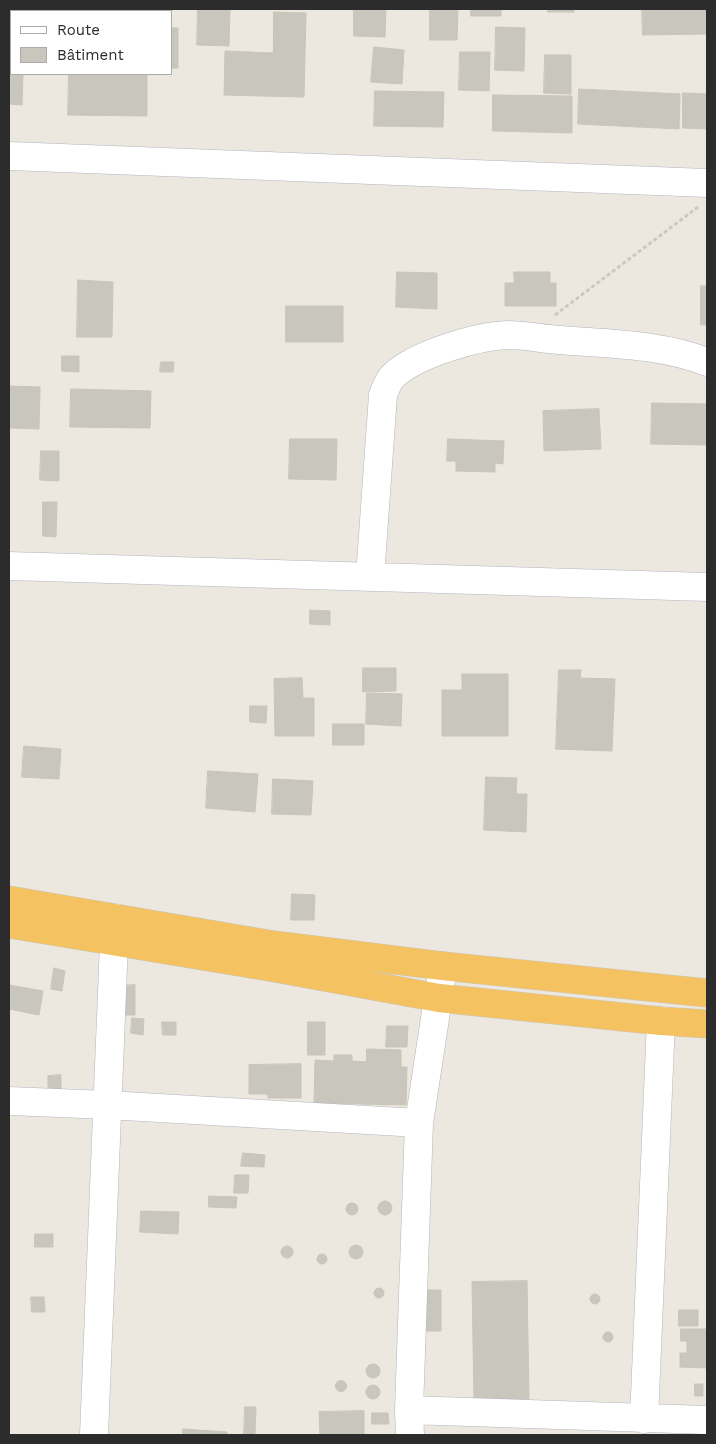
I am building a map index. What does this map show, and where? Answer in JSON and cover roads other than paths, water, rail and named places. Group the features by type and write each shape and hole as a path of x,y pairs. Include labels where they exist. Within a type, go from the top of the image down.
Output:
{"highway":[{"path":"9,900 114,930 269,967 439,998 707,1024"},
{"path":"9,924 114,930 274,945 443,966 707,993"}],"street":[{"path":"9,156 704,194"},
{"path":"370,577 383,395 393,376 407,366 463,343 488,337 509,335 662,350 707,362"},
{"path":"9,566 707,587"},
{"path":"94,1435 114,930"},
{"path":"443,966 419,1123 409,1423 644,1419 707,1420"},
{"path":"644,1419 661,1021"},
{"path":"9,1101 419,1123"}]}
